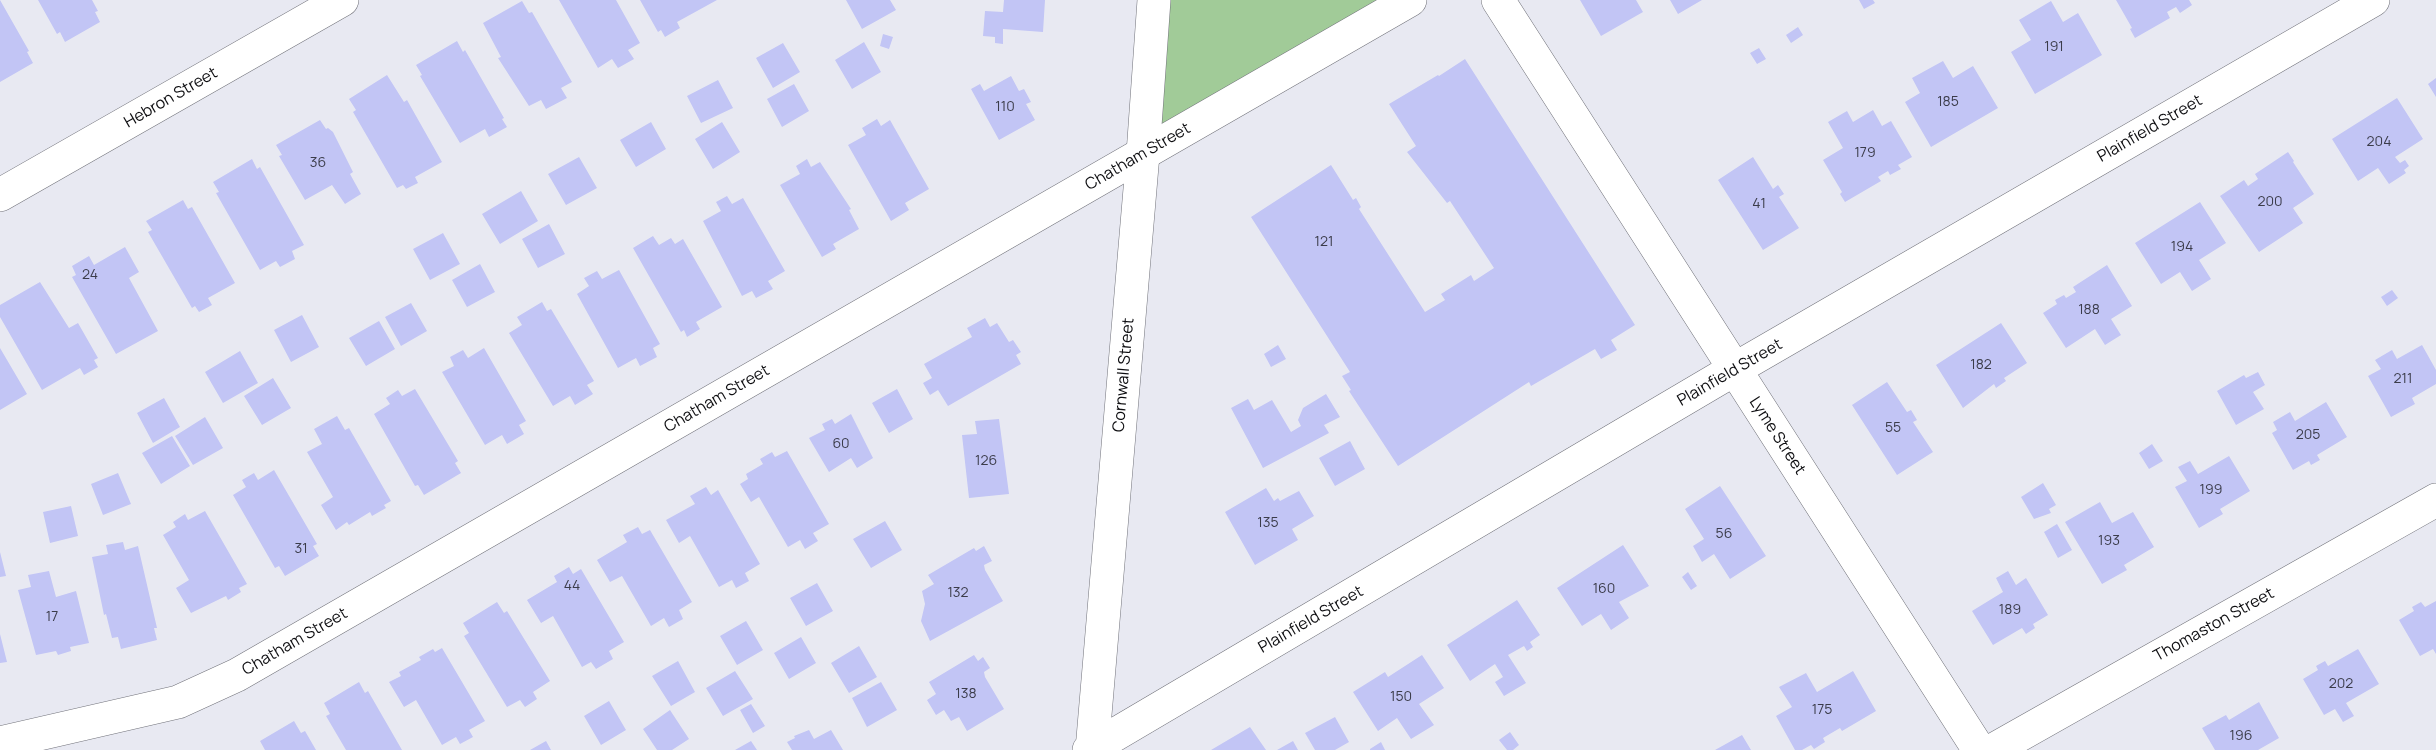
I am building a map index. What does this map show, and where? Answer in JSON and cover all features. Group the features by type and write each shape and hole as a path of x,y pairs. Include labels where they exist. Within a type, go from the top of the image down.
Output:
{"street":[{"name":"Hebron Street","path":"0,195 342,0"},
{"name":"Cornwall Street","path":"1091,749 1143,154 1154,0"},
{"name":"Chatham Street","path":"0,743 178,702 237,675 1410,0"},
{"name":"Lyme Street","path":"1498,0 1979,750"},
{"name":"Plainfield Street","path":"1091,749 1735,369 2373,0"},
{"name":"Thomaston Street","path":"1993,750 2436,500"}],"green space":[{"path":"1154,0 1410,0 1143,154"}],"building":[{"path":"0,0 29,51 27,52 33,63 0,82"},
{"path":"38,0 92,0 98,11 95,12 100,22 65,42 60,32 57,34"},
{"path":"559,0 616,0 640,43 628,50 634,59 618,68 612,59 598,68"},
{"path":"640,0 717,0 677,22 680,28 665,37 661,30 658,32"},
{"path":"846,0 890,0 896,10 862,29"},
{"path":"1004,0 1045,0 1043,32 1003,29 1003,44 995,43 995,37 983,36 985,11 1003,12"},
{"path":"1580,0 1636,0 1643,12 1601,36"},
{"path":"1670,0 1702,0 1678,14"},
{"path":"1859,0 1873,0 1875,3 1864,9"},
{"path":"2116,0 2189,0 2192,5 2180,13 2176,7 2167,12 2170,18 2135,38"},
{"path":"522,1 529,13 532,12 572,82 561,88 567,98 546,109 541,100 529,106 498,58 501,57 483,23"},
{"path":"2051,1 2063,22 2078,13 2102,55 2035,94 2011,52 2031,40 2019,20"},
{"path":"1798,27 1803,35 1791,43 1786,35"},
{"path":"883,34 893,37 889,49 880,46"},
{"path":"457,41 463,52 465,50 507,127 489,137 485,129 460,143 420,76 422,75 416,65"},
{"path":"864,42 881,72 852,89 835,60"},
{"path":"783,43 800,72 773,88 756,58"},
{"path":"1759,48 1766,59 1757,64 1750,53"},
{"path":"1465,59 1635,325 1611,340 1617,350 1601,359 1595,349 1531,386 1529,382 1398,466 1349,391 1351,390 1342,376 1350,372 1251,217 1331,165 1353,200 1356,198 1361,207 1359,209 1425,312 1445,300 1441,294 1471,275 1474,281 1494,268 1450,201 1447,203 1407,152 1416,146 1389,104"},
{"path":"1943,61 1953,78 1973,66 1998,108 1931,147 1905,102 1920,93 1912,78"},
{"path":"387,75 404,102 407,100 442,162 415,177 418,183 406,189 403,185 397,188 353,112 356,110 349,99"},
{"path":"1011,76 1019,91 1024,89 1031,102 1026,104 1035,120 999,140 971,89 980,84 984,91"},
{"path":"2436,78 2436,97 2428,84"},
{"path":"718,80 733,108 701,123 687,96"},
{"path":"794,84 809,111 782,127 767,99"},
{"path":"2397,98 2423,139 2395,157 2400,163 2405,160 2409,166 2404,170 2406,173 2389,184 2378,168 2358,181 2332,139"},
{"path":"1873,110 1882,126 1891,121 1912,157 1898,165 1901,169 1890,175 1888,171 1878,177 1881,181 1845,202 1840,194 1842,192 1823,160 1843,148 1828,122 1847,111 1853,122"},
{"path":"877,119 881,126 890,120 929,189 905,203 909,210 891,221 848,145 866,135 862,128"},
{"path":"320,120 326,129 333,132 361,194 345,204 332,185 305,200 279,156 282,155 276,145"},
{"path":"651,122 666,149 636,167 620,140"},
{"path":"722,122 740,152 713,169 695,139"},
{"path":"2288,152 2314,194 2293,208 2303,223 2259,252 2220,196 2244,180 2248,186 2258,179 2255,174"},
{"path":"579,157 597,188 566,205 548,174"},
{"path":"1753,157 1773,189 1778,185 1784,194 1779,197 1799,228 1763,250 1718,180"},
{"path":"252,159 257,169 260,167 304,245 292,251 295,259 280,267 276,261 260,270 216,193 219,192 213,182"},
{"path":"807,159 811,167 820,162 851,209 849,210 859,229 833,244 836,249 822,257 780,185 800,174 796,166"},
{"path":"521,191 538,221 500,244 482,214"},
{"path":"727,196 732,204 743,198 785,271 768,281 773,289 756,298 752,291 742,296 703,221 721,211 716,202"},
{"path":"183,200 188,209 192,207 235,283 208,298 212,305 199,312 195,306 192,308 148,232 152,230 146,221"},
{"path":"2200,202 2226,243 2199,260 2211,279 2192,291 2180,272 2161,284 2135,243"},
{"path":"549,224 565,254 538,268 522,239"},
{"path":"443,233 460,264 430,280 413,249"},
{"path":"653,236 659,245 671,238 675,244 683,239 722,307 696,322 700,329 687,337 684,330 681,332 633,248"},
{"path":"125,247 139,272 129,278 158,331 116,354 72,277 76,275 72,266 89,256 94,265"},
{"path":"480,264 495,292 467,307 452,280"},
{"path":"2107,265 2132,306 2111,319 2121,335 2105,345 2095,329 2066,348 2043,313 2057,304 2055,300 2064,295 2066,298 2076,292 2073,287"},
{"path":"619,270 660,344 653,348 657,357 640,366 636,358 618,368 577,294 589,286 584,278 597,271 602,279"},
{"path":"40,282 69,328 78,323 98,358 94,360 98,367 84,375 80,368 42,390 0,317 0,305"},
{"path":"2392,290 2398,298 2387,306 2381,297"},
{"path":"542,302 547,311 551,309 594,381 587,385 593,394 575,405 570,396 553,406 509,333 522,325 517,317"},
{"path":"411,303 427,331 401,346 385,317"},
{"path":"302,315 319,347 291,362 274,330"},
{"path":"985,318 990,327 997,323 1009,342 1013,340 1021,352 1016,355 1021,364 948,406 938,390 930,395 923,383 932,378 924,364 972,337 967,328"},
{"path":"379,321 395,349 366,366 349,338"},
{"path":"2001,323 2027,363 2004,378 2006,381 1996,388 1994,384 1963,408 1936,365"},
{"path":"1278,345 1286,359 1271,367 1264,354"},
{"path":"2422,345 2436,370 2436,384 2412,398 2415,404 2391,417 2368,376 2381,369 2375,360 2392,350 2397,359"},
{"path":"0,348 27,394 0,410"},
{"path":"484,348 526,421 519,425 524,434 507,444 502,435 485,445 442,372 454,366 450,357 463,350 468,358"},
{"path":"240,351 258,383 223,403 205,372"},
{"path":"2258,372 2265,385 2253,392 2264,409 2236,425 2217,391 2244,375 2246,378"},
{"path":"273,378 291,408 262,425 244,396"},
{"path":"1887,382 1907,412 1911,410 1917,420 1913,422 1933,452 1897,475 1852,405"},
{"path":"415,389 458,461 455,463 461,473 424,495 418,485 415,486 374,414 390,404 386,398 398,390 402,396"},
{"path":"897,389 913,419 889,433 872,403"},
{"path":"1326,394 1340,417 1324,425 1329,433 1263,468 1231,408 1248,399 1254,410 1272,400 1291,432 1301,426 1298,420 1303,408"},
{"path":"164,398 180,427 153,443 137,413"},
{"path":"2326,402 2347,437 2317,455 2320,460 2311,465 2309,461 2293,470 2272,433 2277,430 2273,422 2290,412 2295,421"},
{"path":"851,414 873,458 857,468 851,458 829,472 809,438 825,430 822,424 832,419 835,424"},
{"path":"337,416 345,430 349,428 391,501 384,505 386,508 372,516 370,512 349,525 347,522 336,530 321,505 333,497 307,452 322,444 314,429"},
{"path":"205,417 223,448 193,465 175,436"},
{"path":"999,419 1009,494 969,498 962,435 977,434 975,421"},
{"path":"172,436 190,466 161,484 142,453"},
{"path":"1350,441 1365,469 1335,486 1319,458"},
{"path":"2152,444 2163,461 2149,469 2139,453"},
{"path":"787,451 829,524 813,533 818,541 805,549 800,540 788,547 759,497 751,502 740,484 748,479 746,474 763,464 760,459 772,452 775,457"},
{"path":"2229,456 2250,491 2220,509 2223,514 2199,528 2175,487 2187,481 2178,467 2190,461 2198,474"},
{"path":"274,470 317,544 313,546 319,556 285,576 279,566 275,568 233,495 246,487 242,480 254,473 258,480"},
{"path":"118,473 131,504 103,515 91,484"},
{"path":"2043,483 2056,505 2049,509 2051,513 2034,519 2021,497"},
{"path":"1720,486 1766,556 1730,579 1714,554 1702,562 1693,546 1704,539 1685,509"},
{"path":"706,487 711,495 718,490 760,564 745,573 749,581 736,588 732,580 719,587 690,536 679,543 666,520 695,504 690,496"},
{"path":"1266,488 1274,501 1278,498 1280,501 1299,491 1314,516 1292,529 1298,540 1255,565 1225,512"},
{"path":"2100,502 2112,523 2133,512 2154,547 2124,565 2127,570 2102,584 2065,522"},
{"path":"71,506 78,536 50,543 43,512"},
{"path":"205,511 247,584 239,588 241,592 228,600 226,596 191,613 176,588 189,580 163,535 176,527 173,522 185,514 188,520"},
{"path":"885,521 902,550 871,568 853,539"},
{"path":"2057,524 2072,550 2058,558 2044,532"},
{"path":"638,527 642,534 650,530 692,602 679,610 683,619 669,627 664,618 651,626 622,576 610,582 597,560 627,542 623,535"},
{"path":"123,542 125,550 138,546 157,628 154,628 157,640 121,649 118,637 112,638 106,614 104,615 92,557 108,554 106,545"},
{"path":"1623,545 1649,586 1619,602 1629,618 1611,630 1601,614 1582,626 1557,588"},
{"path":"984,546 992,561 984,565 985,570 1003,601 930,641 921,621 925,604 922,591 934,584 928,575 974,548 976,551"},
{"path":"0,552 6,576 0,577"},
{"path":"569,567 573,574 581,569 624,642 609,651 613,659 596,669 591,662 582,667 553,616 541,623 527,600 557,582 554,576"},
{"path":"49,571 56,597 76,591 89,643 70,647 71,651 58,655 56,651 36,655 18,590 31,587 28,575"},
{"path":"2008,571 2016,585 2026,578 2048,615 2033,624 2035,628 2026,634 2022,628 1993,645 1972,611 2003,592 1996,578"},
{"path":"1688,572 1697,586 1691,590 1682,577"},
{"path":"817,583 833,611 806,626 790,598"},
{"path":"1517,600 1540,635 1530,642 1533,647 1527,651 1524,646 1508,655 1526,683 1504,696 1495,682 1503,677 1495,664 1470,681 1447,645"},
{"path":"2436,601 2436,654 2433,649 2420,656 2399,620 2414,611 2412,607 2421,602 2425,607"},
{"path":"497,602 504,613 507,611 550,681 533,692 537,699 525,707 520,700 507,707 464,636 469,633 463,623"},
{"path":"746,621 763,650 737,665 720,636"},
{"path":"0,634 7,662 0,663"},
{"path":"801,637 816,663 789,679 774,653"},
{"path":"859,646 877,677 849,693 831,663"},
{"path":"442,648 485,721 469,730 473,737 460,744 456,737 442,745 416,700 404,707 389,682 401,676 399,672 421,660 419,657 433,649 435,652"},
{"path":"2358,649 2379,684 2346,703 2354,716 2343,722 2335,709 2324,715 2303,679 2318,670 2316,666 2325,661 2328,666"},
{"path":"974,655 978,661 983,657 990,668 984,672 985,677 1004,709 967,731 959,717 951,721 944,710 936,715 927,700 936,694 929,682"},
{"path":"1422,655 1444,688 1419,704 1434,725 1411,739 1397,718 1378,731 1353,692 1385,672 1388,677"},
{"path":"678,661 695,692 671,706 652,676"},
{"path":"735,671 753,699 723,716 706,688"},
{"path":"1853,671 1876,711 1842,731 1840,728 1823,738 1825,742 1814,749 1811,745 1802,750 1795,750 1776,716 1792,707 1779,687 1806,673 1817,692"},
{"path":"359,682 365,693 368,691 402,750 346,750 326,716 330,714 324,703"},
{"path":"881,682 897,710 867,727 852,698"},
{"path":"609,701 626,730 601,745 584,716"},
{"path":"2259,702 2279,738 2258,750 2215,750 2202,728 2226,715 2229,720"},
{"path":"751,704 765,726 753,733 740,710"},
{"path":"670,710 689,739 672,750 657,750 643,729"},
{"path":"1335,717 1349,742 1335,750 1315,750 1305,733"},
{"path":"294,721 301,733 305,731 316,750 265,750 260,741"},
{"path":"1250,727 1266,750 1211,750"},
{"path":"809,730 814,739 831,730 843,750 792,750 787,742 795,738 794,736"},
{"path":"1510,732 1519,745 1513,750 1507,750 1499,740"},
{"path":"1742,735 1751,750 1715,750"},
{"path":"546,741 551,750 530,750"},
{"path":"751,741 757,750 735,750"},
{"path":"1293,741 1298,750 1277,750"},
{"path":"1381,742 1385,750 1370,750 1370,749"}]}
